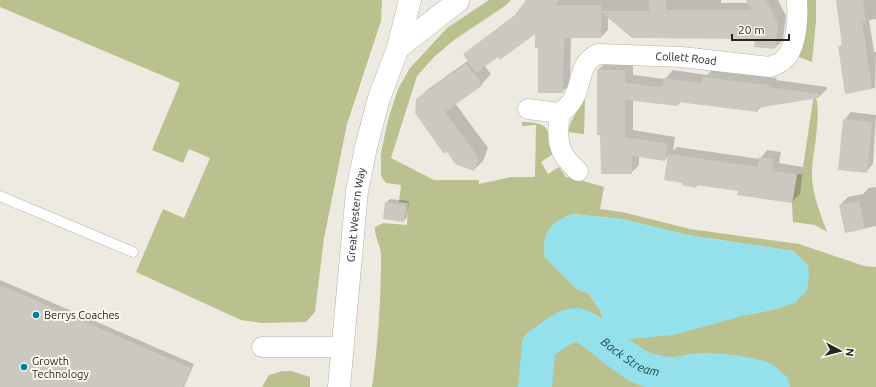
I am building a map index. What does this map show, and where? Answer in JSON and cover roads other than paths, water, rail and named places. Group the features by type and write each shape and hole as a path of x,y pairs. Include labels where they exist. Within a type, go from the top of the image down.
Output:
{"street":[{"name":"Great Western Way","path":"339,387 357,191 366,147 379,98 398,48 410,0"},
{"path":"398,48 453,0"},
{"name":"Collett Road","path":"560,113 566,109 575,98 583,66 588,60 598,54 682,57 770,67 781,62 787,57 792,46 796,28 797,0"},
{"path":"528,109 560,113 557,132 558,143 568,162 578,171"},
{"path":"262,348 342,347"}],"lane":[{"path":"0,196 133,252"}],"water":[{"path":"573,214 621,219 687,235 793,251 808,265 809,276 807,290 795,303 776,309 746,315 674,335 630,339 612,331 605,325 600,310 588,293 577,289 545,257 545,241 549,230 558,221"}],"waterway":[{"name":"Back Stream","path":"535,387 539,345 567,327 576,325 590,331 629,360 648,370 675,374 696,370 734,372 758,377 773,387"},
{"path":"597,337 615,326"}],"place":[{"name":"Berrys Coaches","path":"36,315"},
{"name":"Growth Technology","path":"24,367"}]}
